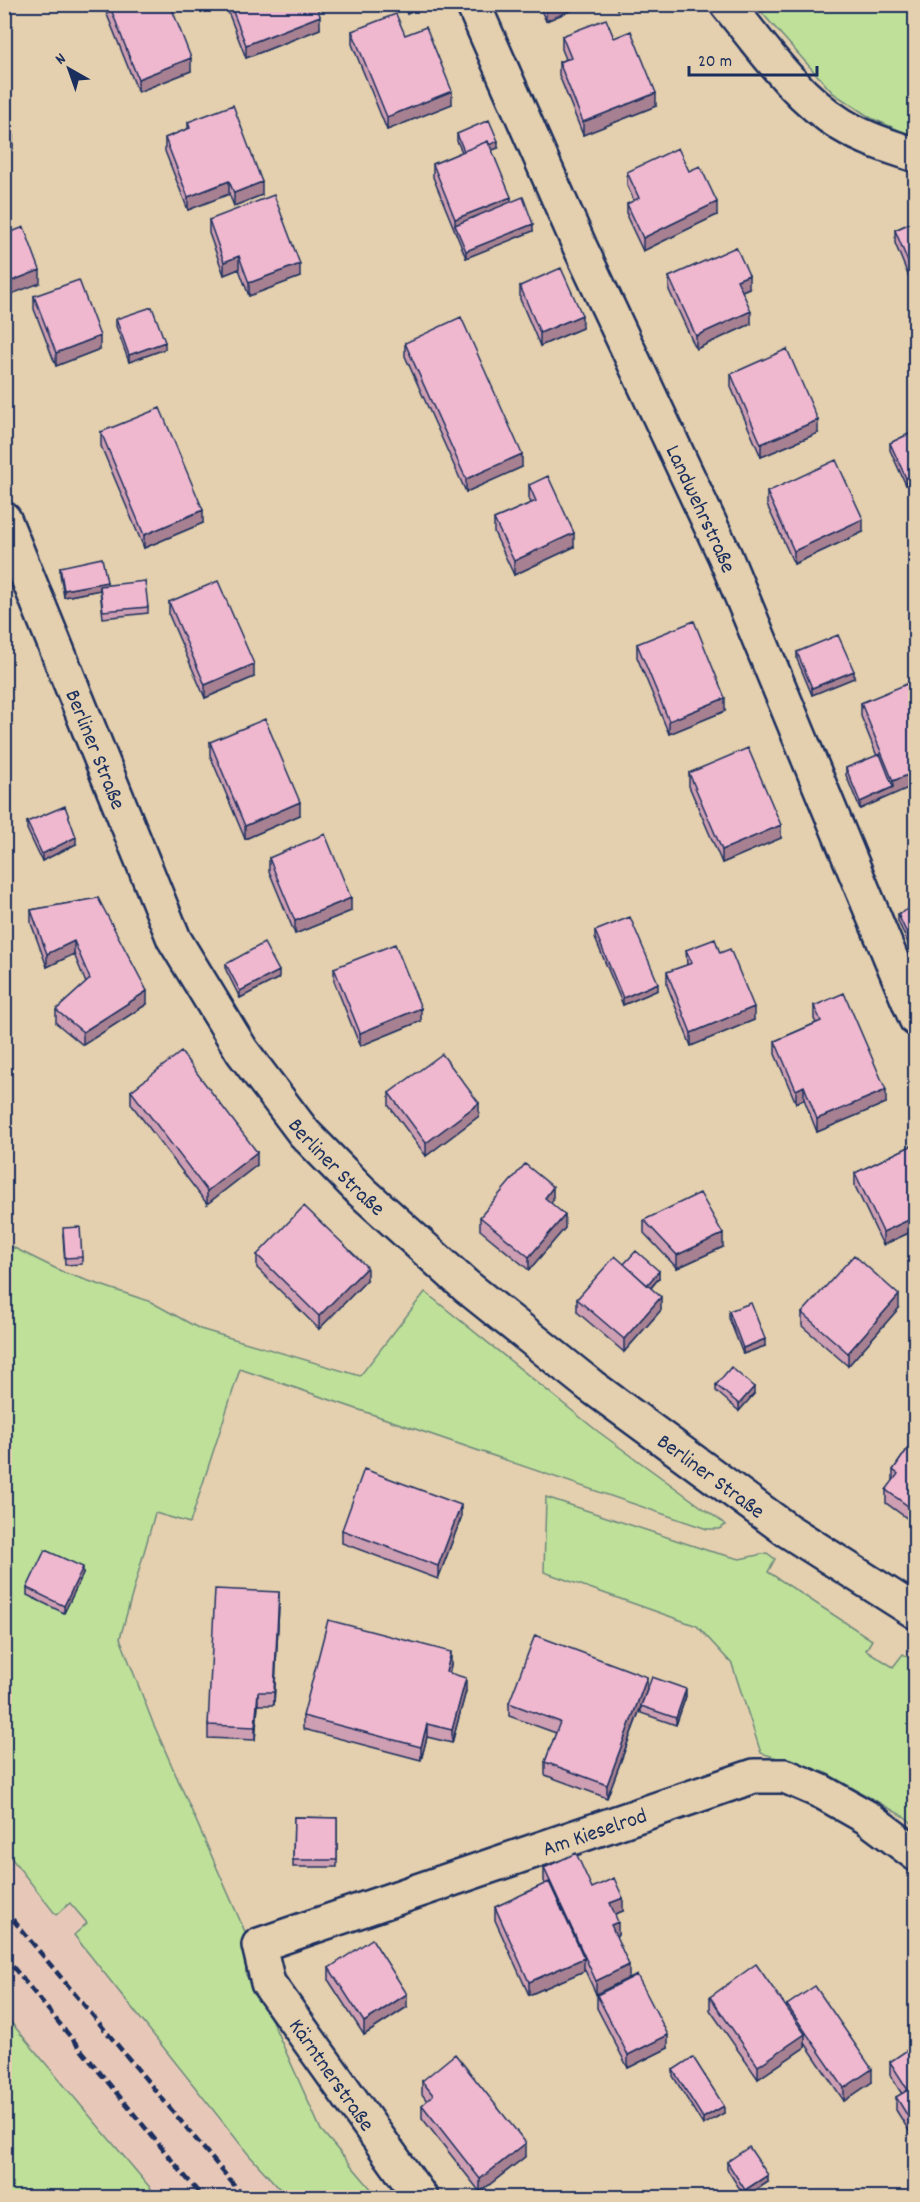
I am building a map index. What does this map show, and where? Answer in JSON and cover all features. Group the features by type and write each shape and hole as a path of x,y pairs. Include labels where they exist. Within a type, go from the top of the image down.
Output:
{"street":[{"name":"Landwehrstraße","path":"473,4 580,247 725,556 915,1019"},
{"path":"727,4 807,98 842,125 881,144 915,155"},
{"name":"Berliner Straße","path":"4,519 174,939 242,1052 304,1133 370,1199 466,1286 591,1386 787,1530 915,1612"},
{"name":"Am Kieselrod","path":"259,1945 754,1776 785,1776 822,1792 868,1818 915,1854"},
{"name":"Kärntnerstraße","path":"259,1945 268,1983 420,2198"}],"shaded area":[{"path":"4,1850 55,1914 70,1902 87,1923 74,1935 249,2155 287,2197 158,2197 5,2015"}],"green space":[{"path":"755,5 915,5 915,137 871,118 833,93"},
{"path":"4,1243 65,1273 151,1302 200,1329 360,1376 425,1292 596,1430 726,1525 719,1529 707,1529 240,1369 190,1523 155,1513 120,1638 153,1723 246,1934 246,1975 272,2021 321,2130 378,2197 287,2197 249,2155 74,1935 87,1923 70,1903 56,1915 5,1850"},
{"path":"546,1497 709,1551 740,1559 767,1553 775,1559 768,1572 872,1640 866,1650 893,1667 903,1654 915,1662 915,1826 905,1817 826,1773 761,1753 732,1664 697,1626 544,1572"},
{"path":"4,2014 158,2197 5,2197"}],"building":[{"path":"109,4 170,4 191,58 138,79"},
{"path":"230,4 316,4 320,16 246,45"},
{"path":"396,14 405,35 426,27 452,91 387,117 352,31"},
{"path":"606,19 614,38 631,31 656,93 583,122 559,62 571,58 562,36"},
{"path":"233,105 262,182 234,193 229,181 188,197 165,138 190,128 188,122"},
{"path":"4,113 13,136 4,139"},
{"path":"489,120 498,141 489,145 488,141 464,151 457,134"},
{"path":"488,141 511,197 455,219 433,164"},
{"path":"678,148 689,171 700,166 717,202 643,238 627,204 639,198 627,172"},
{"path":"274,195 300,264 249,283 239,256 224,262 209,220"},
{"path":"523,197 533,224 466,251 455,225"},
{"path":"915,221 915,279 895,230"},
{"path":"24,227 40,270 4,284 4,235"},
{"path":"736,247 749,275 737,280 751,311 696,336 669,277"},
{"path":"561,268 582,315 540,333 520,286"},
{"path":"79,280 100,336 56,353 34,296"},
{"path":"152,307 165,342 129,355 116,319"},
{"path":"461,317 522,454 466,479 405,343"},
{"path":"787,349 818,420 761,444 731,374"},
{"path":"160,408 203,510 144,535 101,432"},
{"path":"915,431 915,474 906,478 890,443"},
{"path":"836,460 863,519 794,551 767,492"},
{"path":"548,476 574,533 514,561 494,519 536,501 529,485"},
{"path":"102,558 107,582 64,590 60,567"},
{"path":"145,581 148,607 103,611 100,586"},
{"path":"218,581 254,664 205,685 169,602"},
{"path":"694,621 725,698 669,721 637,644"},
{"path":"838,635 854,671 812,688 797,652"},
{"path":"914,681 915,772 893,781 861,703"},
{"path":"265,719 300,802 245,826 210,742"},
{"path":"748,748 781,825 722,850 689,773"},
{"path":"880,754 893,787 860,802 846,768"},
{"path":"65,806 76,837 42,854 27,822"},
{"path":"325,834 351,898 295,921 269,858"},
{"path":"98,898 147,991 83,1032 56,1010 90,979 74,941 47,954 31,910"},
{"path":"915,906 915,951 898,914"},
{"path":"630,917 658,983 623,998 595,931"},
{"path":"715,939 720,953 730,949 754,1007 691,1033 667,972 692,963 686,950"},
{"path":"264,943 279,971 240,991 226,964"},
{"path":"395,944 421,1008 360,1033 334,968"},
{"path":"844,993 886,1090 817,1119 804,1086 796,1090 775,1041 821,1021 814,1006"},
{"path":"181,1052 257,1152 207,1191 131,1091"},
{"path":"442,1054 479,1103 426,1143 389,1093"},
{"path":"915,1144 915,1217 883,1232 855,1173"},
{"path":"525,1164 553,1187 545,1198 565,1215 529,1257 480,1217"},
{"path":"700,1193 723,1234 677,1255 644,1220"},
{"path":"304,1206 367,1267 319,1316 257,1255"},
{"path":"80,1227 82,1257 65,1258 63,1228"},
{"path":"636,1251 659,1271 647,1285 624,1264"},
{"path":"854,1255 899,1295 848,1353 802,1313"},
{"path":"615,1256 661,1297 624,1339 577,1299"},
{"path":"751,1303 765,1339 743,1348 729,1311"},
{"path":"731,1367 754,1387 739,1404 716,1385"},
{"path":"915,1438 915,1511 886,1490 898,1474 893,1470"},
{"path":"364,1469 461,1505 438,1566 342,1530"},
{"path":"45,1550 83,1567 64,1606 27,1588"},
{"path":"215,1589 279,1592 274,1692 258,1692 255,1727 208,1725"},
{"path":"328,1620 451,1652 446,1672 466,1678 452,1730 427,1724 421,1747 303,1716"},
{"path":"535,1635 647,1677 607,1785 545,1762 560,1722 509,1703"},
{"path":"652,1677 686,1689 676,1718 641,1706"},
{"path":"294,1817 337,1818 337,1860 293,1860"},
{"path":"576,1853 592,1888 614,1878 623,1898 610,1903 618,1922 611,1925 629,1965 596,1981 544,1868"},
{"path":"549,1882 584,1958 529,1982 495,1907"},
{"path":"372,1939 407,1994 364,2022 329,1968"},
{"path":"756,1964 805,2034 758,2066 710,1997"},
{"path":"637,1975 668,2035 628,2055 597,1995"},
{"path":"815,1986 872,2069 844,2088 787,2005"},
{"path":"915,2045 914,2126 896,2097 908,2090 890,2062"},
{"path":"455,2054 526,2143 480,2179 422,2105 433,2095 422,2081"},
{"path":"693,2057 724,2106 703,2118 673,2070"},
{"path":"749,2147 768,2175 745,2190 727,2162"}],"railway":[{"path":"4,1909 245,2198"},
{"path":"4,1956 203,2198"}]}
